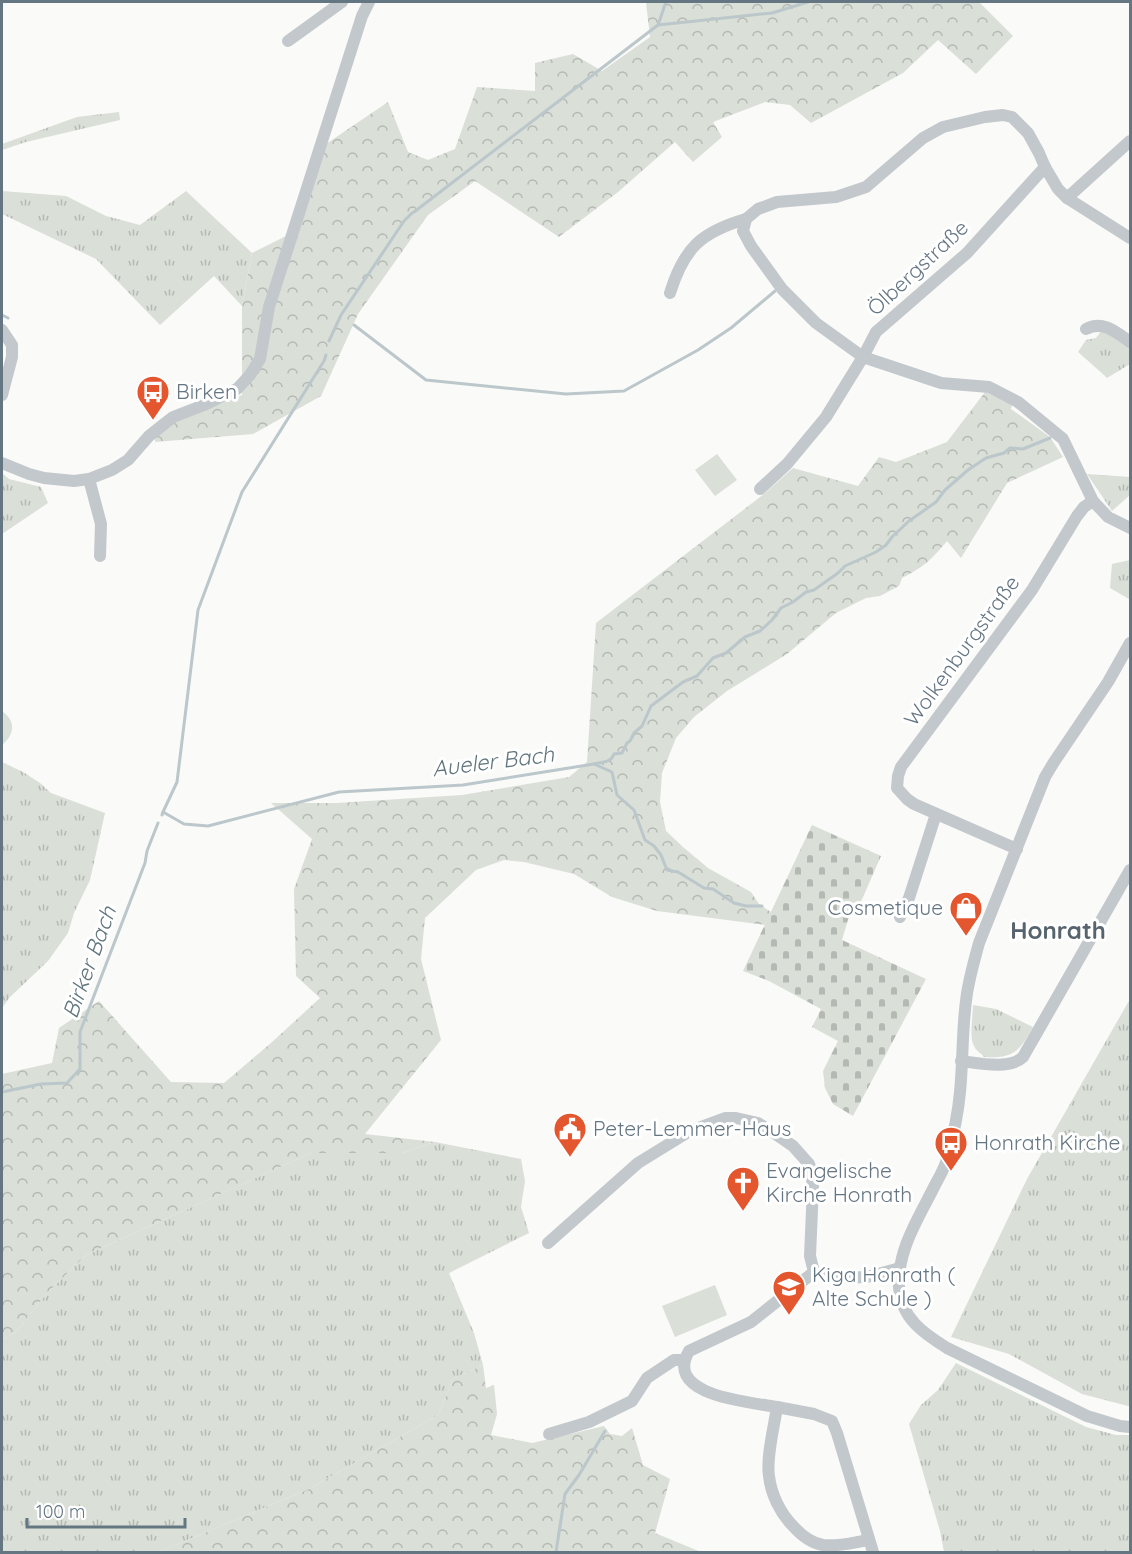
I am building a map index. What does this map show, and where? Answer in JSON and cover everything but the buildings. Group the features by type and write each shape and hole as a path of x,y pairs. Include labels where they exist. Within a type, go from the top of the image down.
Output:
{"street":[{"path":"288,41 342,2"},
{"path":"2,463 44,478 74,481 89,479 112,470 128,460 149,436 173,417 237,389 256,368 260,359 269,308 358,27 369,2"},
{"path":"670,293 683,259 705,236 729,224 746,219 758,209 777,202 836,197 866,187 923,138 944,127 985,117 1012,117 1028,133 1044,167 1058,189 1067,198 1131,238"},
{"path":"1067,198 1131,141"},
{"name":"Ölbergstraße","path":"760,489 787,464 826,417 864,357 876,332 967,253 1044,167"},
{"path":"746,219 743,231 751,246 782,289 816,323 864,357 941,382 989,387 1018,402 1063,439 1093,501 1108,517 1131,528"},
{"path":"1086,329 1094,325 1104,326 1131,342"},
{"path":"2,330 12,345 12,357 2,395"},
{"path":"89,479 101,524 100,556"},
{"name":"Wolkenburgstraße","path":"1017,849 915,804 897,788 898,776 901,767 1032,590 1077,516 1093,501"},
{"path":"1131,643 1045,777 980,943 971,971 966,999 955,1129 946,1162 908,1239 900,1268 899,1287 907,1316 919,1329 947,1348 1087,1416 1131,1427"},
{"path":"900,917 909,898 936,814"},
{"path":"961,1061 1009,1064 1018,1062 1023,1057 1131,870"},
{"path":"548,1243 638,1163 690,1131 715,1120 736,1118 758,1123 793,1146 809,1164 813,1187 810,1256 814,1272"},
{"path":"814,1272 837,1278 867,1277 900,1268"},
{"path":"814,1272 751,1322 689,1351 683,1360 683,1370 690,1382 701,1389 724,1397 814,1414 832,1421 873,1552"},
{"path":"549,1434 589,1422 632,1401 647,1378 674,1360 683,1360"},
{"path":"777,1407 768,1475 783,1516 811,1541 825,1545 869,1540"}],"green space":[{"path":"646,2 979,2 1013,36 976,74 938,40 903,73 811,123 790,105 765,102 713,122 722,137 693,162 675,142 618,192 559,237 475,181 428,215 358,314 321,396 253,434 155,442 155,438 172,423 242,395 242,306 252,253 292,233 323,146 388,102 408,152 428,160 455,149 477,87 535,91 535,63 573,54 602,71 650,37"},
{"path":"119,112 120,120 26,142 2,150 2,144 77,117"},
{"path":"2,191 66,196 106,216 140,225 186,191 252,253 242,306 214,276 160,325 96,259 2,214"},
{"path":"1102,330 1130,346 1130,364 1107,378 1078,352 1086,340 1096,338"},
{"path":"985,392 1012,405 1011,409 1050,437 1063,457 1007,483 961,558 947,541 927,562 902,578 899,586 880,596 866,598 836,613 787,654 727,691 694,717 676,738 662,773 660,802 666,831 708,868 751,892 759,904 771,912 765,925 657,911 612,897 574,874 524,862 504,860 476,870 425,918 421,959 441,1040 365,1134 435,1142 402,1153 311,1153 86,1255 48,1292 15,1333 2,1340 2,1074 52,1063 59,1028 99,1001 171,1082 224,1083 320,998 296,976 294,889 312,839 271,803 337,803 462,795 569,777 587,762 596,623 764,494 793,468 858,486 879,457 896,462 947,442"},
{"path":"717,454 737,480 715,496 695,470"},
{"path":"2,473 9,479 41,487 48,503 2,534"},
{"path":"1087,474 1130,477 1130,495 1112,511"},
{"path":"1130,560 1129,599 1110,588 1112,564"},
{"path":"2,711 10,719 12,728 2,745"},
{"path":"2,762 23,772 51,793 105,813 90,880 74,913 68,933 48,961 10,997 2,1008"},
{"path":"812,825 881,856 860,904 853,903 842,940 926,979 853,1116 833,1104 825,1088 823,1071 838,1041 812,1027 821,1009 769,981 743,971"},
{"path":"1130,999 1130,1406 1128,1406 1082,1394 1009,1354 951,1337 1027,1179"},
{"path":"973,1005 996,1009 1033,1027 1024,1042 1014,1052 1002,1057 984,1057 973,1042 971,1032"},
{"path":"435,1142 521,1159 525,1181 521,1207 529,1233 449,1273 474,1333 483,1365 453,1379 438,1415 309,1489 159,1552 2,1552 2,1340 15,1333 48,1292 86,1255 311,1153 402,1153"},
{"path":"715,1285 727,1315 675,1337 662,1306"},
{"path":"956,1363 1086,1427 1116,1435 1130,1435 1130,1552 944,1552 909,1424 921,1405 938,1390"},
{"path":"483,1365 486,1388 494,1385 497,1414 491,1435 532,1443 604,1426 610,1434 622,1436 632,1428 643,1465 670,1479 655,1533 701,1552 159,1552 309,1489 438,1415 453,1379"}],"waterway":[{"path":"414,212 658,25 666,2"},
{"path":"658,25 772,13 808,2"},
{"path":"329,341 341,315 404,221 412,213"},
{"path":"354,325 426,380 566,394 624,391 698,350 731,328 775,291"},
{"path":"2,315 8,318"},
{"name":"Aueler Bach","path":"163,812 177,782 198,610 242,492 326,355"},
{"path":"594,764 608,761 614,754 622,753 634,733 642,726 651,706 683,682 697,676 713,658 726,653 745,637 760,631 781,608 806,592 814,590 845,566 886,545 909,521 936,502 945,490 968,470 986,458 1004,453 1010,448 1023,449 1050,438"},
{"name":"Aueler Bach","path":"162,815 163,812 184,824 208,826 339,792 463,785 594,764 612,772 617,795 634,810 645,840 661,855 667,870 678,872 704,888 713,889 734,903 762,906"},
{"name":"Birker Bach","path":"2,1092 41,1084 67,1083 80,1069 80,1032 145,863 147,851 158,823"},
{"path":"556,1552 565,1494 605,1431"}],"place":[{"name":"Birken","path":"153,421"},
{"name":"Cosmetique","path":"966,937"},
{"name":"Peter-Lemmer-Haus","path":"570,1158"},
{"name":"Honrath Kirche","path":"951,1172"},
{"name":"Evangelische Kirche Honrath","path":"743,1212"},
{"name":"Kiga Honrath ( Alte Schule )","path":"789,1316"}],"district":[{"name":"Honrath","path":"1058,931"}]}
